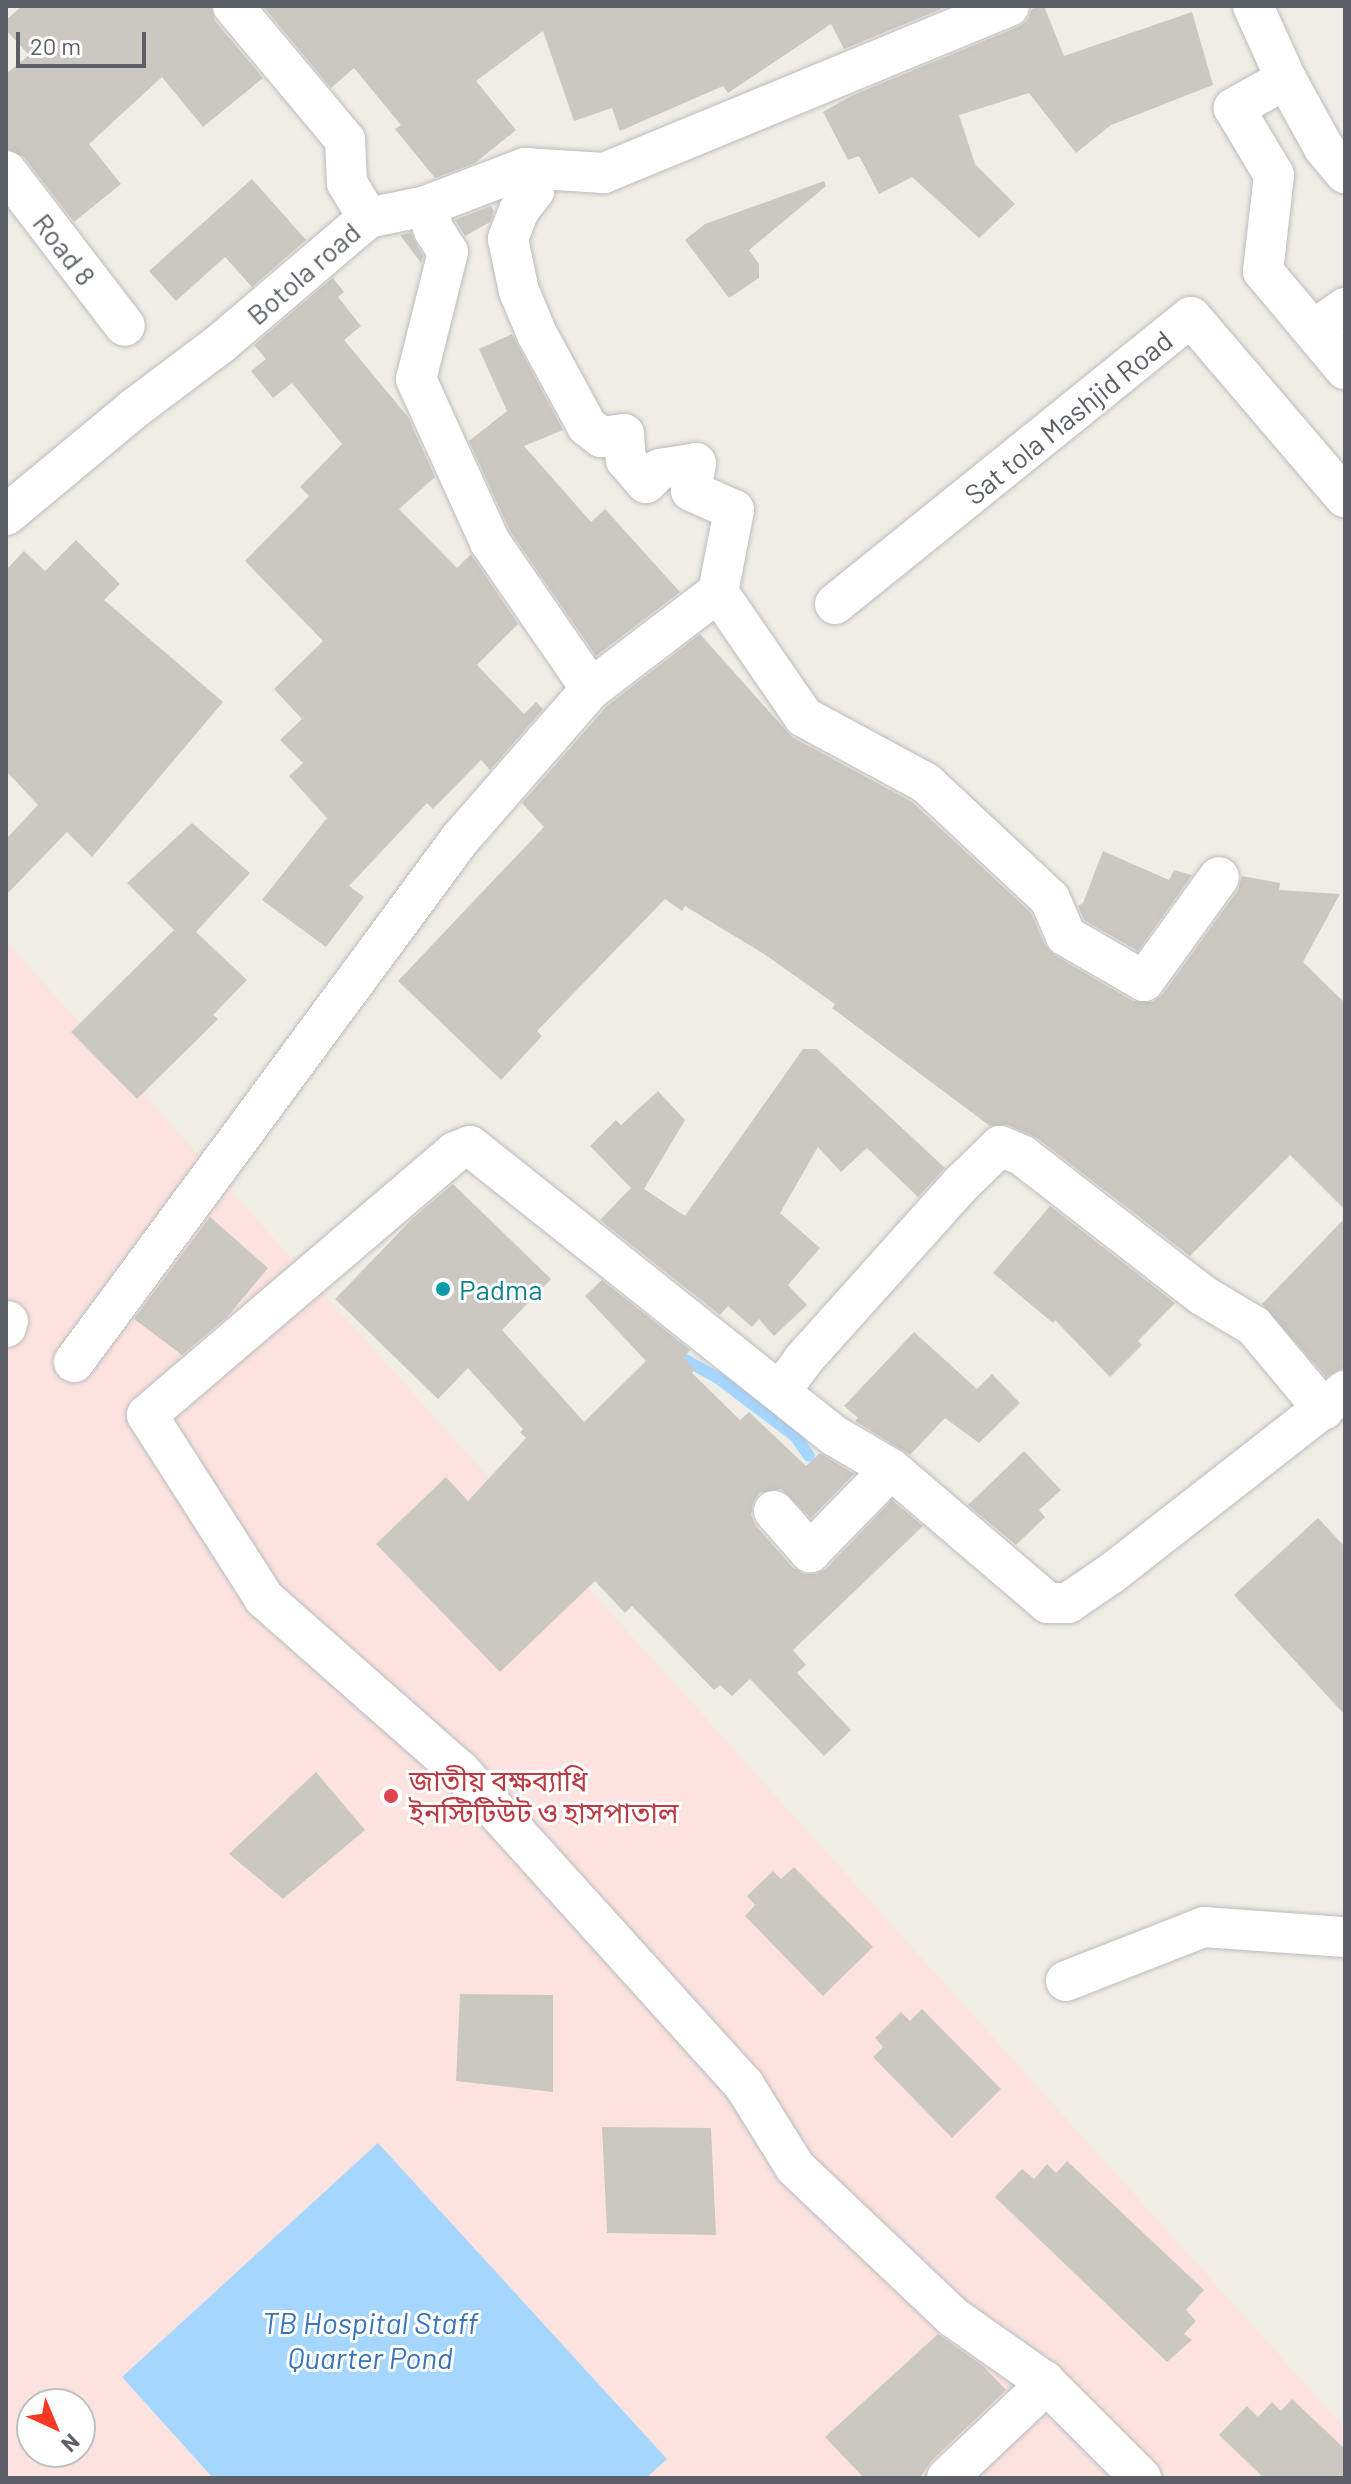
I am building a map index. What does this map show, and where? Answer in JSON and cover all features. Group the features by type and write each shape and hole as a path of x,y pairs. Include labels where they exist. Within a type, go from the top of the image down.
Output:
{"street":[{"path":"233,6 345,140 347,183 368,218"},
{"name":"Botola road","path":"6,515 135,408 220,344 368,218 426,206 525,168 604,173 1009,6"},
{"path":"1253,6 1286,79 1338,152 1274,175"},
{"path":"1286,79 1234,108 1274,175 1263,271 1330,318 1345,369"},
{"path":"74,1362 460,839 591,689 718,592 734,510 691,491 696,463 660,469 646,483 626,460 624,434 601,437 587,426 537,334 519,291 508,239 519,210 534,191 525,168"},
{"name":"Road 8","path":"6,171 125,326"},
{"path":"426,206 434,230 448,252 416,379 490,542 591,689"},
{"name":"Sat tola Mashjid Road","path":"835,604 1191,317 1345,497"},
{"path":"718,592 804,717 926,783 1050,899 1066,936 1144,981 1219,877"},
{"path":"780,1392 803,1360 962,1183 1000,1146 1023,1156 1202,1295 1254,1326 1334,1401 1068,1603 1048,1603 1025,1587 891,1469 835,1436 470,1146 455,1152 147,1415 264,1598 460,1771 744,2085 795,2167 953,2317 1044,2381 1141,2478"},
{"path":"774,1511 810,1552 891,1469"},
{"path":"1066,1981 1204,1927 1345,1937"},
{"path":"947,2478 1041,2389 1044,2381"}],"shaded area":[{"name":"জাতীয় বক্ষব্যাধি ইনস্টিটিউট ও হাসপাতাল","path":"6,941 1345,2428 1345,2478 6,2478"}],"water":[{"name":"TB Hospital Staff Quarter Pond","path":"378,2143 667,2459 646,2478 213,2478 122,2377"}],"building":[{"path":"22,6 211,6 215,21 263,78 203,127 162,77 89,144 121,184 74,222 24,157 6,148 6,74 29,55 6,30 6,20"},
{"path":"263,6 940,6 941,9 844,49 831,24 728,93 723,86 620,131 612,108 574,121 543,31 476,81 516,130 475,163 435,178 395,129 401,125 354,68 331,88"},
{"path":"1044,6 1064,56 1192,12 1213,85 1111,125 1076,153 1029,93 959,115 975,164 1015,204 979,238 912,177 879,194 859,156 848,160 823,112 851,96 1018,27 1027,21 1032,9"},
{"path":"252,179 306,240 252,287 225,257 176,301 149,271"},
{"path":"824,181 826,186 749,250 759,264 759,278 729,298 685,240 705,224"},
{"path":"491,206 494,211 490,222 465,236 455,220"},
{"path":"411,233 423,256 421,263 400,235"},
{"path":"337,274 333,278 344,292 338,297 361,326 344,340 408,417 435,477 399,509 457,568 471,554 518,624 477,665 524,714 536,702 543,709 490,770 481,760 433,809 427,803 349,886 364,897 326,947 262,900 327,818 289,776 303,763 280,740 302,719 274,689 323,641 245,561 309,496 300,487 342,444 292,383 273,398 251,371 266,359 254,345"},
{"path":"512,334 563,430 524,446 591,522 605,509 680,592 596,656 510,531 469,441 507,411 479,349"},
{"path":"76,540 120,584 104,600 223,702 92,857 67,832 6,895 6,839 38,805 6,771 6,570 24,551 45,571"},
{"path":"700,634 792,737 912,802 1031,913 1045,945 1054,955 1133,1001 1153,1002 1163,994 1238,890 1242,876 1280,883 1279,890 1340,894 1303,962 1345,1003 1345,1210 1290,1155 1190,1256 1037,1138 1008,1125 990,1126 832,1008 835,1004 764,954 685,906 682,911 665,899 537,1031 542,1036 501,1080 398,981 544,827 522,803 607,706"},
{"path":"192,823 250,873 196,932 247,980 213,1015 218,1019 137,1099 71,1032 174,930 127,883"},
{"path":"1103,851 1169,880 1174,870 1192,875 1138,951 1084,920 1078,906 1083,903"},
{"path":"803,1049 817,1049 945,1168 918,1197 867,1148 841,1172 818,1147 780,1213 820,1248 788,1285 807,1305 774,1336 759,1319 752,1327 728,1306 720,1315 600,1220 631,1188 590,1146 616,1120 621,1125 658,1091 685,1120 644,1189 685,1216"},
{"path":"453,1184 551,1279 502,1330 584,1422 646,1361 585,1296 602,1280 690,1350 684,1358 695,1370 692,1373 740,1420 749,1412 806,1466 820,1453 854,1474 811,1518 781,1489 759,1493 751,1515 756,1526 793,1568 804,1574 816,1574 826,1569 892,1500 923,1526 793,1650 806,1665 797,1673 851,1730 824,1756 750,1679 732,1696 720,1685 714,1690 632,1606 625,1613 595,1581 500,1672 376,1544 446,1477 468,1501 526,1438 520,1432 523,1429 468,1368 438,1399 335,1299 413,1218"},
{"path":"1050,1206 1175,1303 1138,1341 1142,1345 1110,1377 1055,1320 1053,1323 993,1273"},
{"path":"210,1217 268,1268 228,1316 182,1355 134,1319"},
{"path":"1345,1218 1345,1367 1326,1377 1262,1304"},
{"path":"914,1332 977,1389 992,1374 1020,1403 979,1443 945,1418 910,1455 855,1421 858,1418 844,1406"},
{"path":"1024,1451 1061,1490 1039,1510 1045,1517 1016,1545 968,1505"},
{"path":"1318,1518 1345,1547 1345,1715 1234,1595"},
{"path":"316,1772 365,1830 283,1899 229,1854"},
{"path":"794,1867 873,1947 823,1996 745,1916 755,1905 747,1896 773,1871 781,1879"},
{"path":"460,1994 553,1995 553,2092 456,2081"},
{"path":"922,2009 1001,2089 952,2138 873,2057 883,2047 875,2038 901,2012 910,2021"},
{"path":"602,2127 711,2128 716,2235 607,2233"},
{"path":"1067,2161 1204,2290 1186,2310 1196,2321 1184,2334 1192,2340 1167,2362 995,2197 1022,2169 1034,2179 1047,2164 1056,2173"},
{"path":"938,2334 983,2366 1006,2390 931,2461 920,2478 864,2478 825,2437"},
{"path":"1292,2399 1345,2449 1345,2478 1264,2478 1219,2435 1247,2406 1258,2417 1272,2402 1281,2411"}],"waterway":[{"path":"676,1355 718,1378 795,1436 809,1456"}],"place":[{"name":"Padma","path":"443,1289"},
{"name":"জাতীয় বক্ষব্যাধি ইনস্টিটিউট ও হাসপাতাল","path":"391,1796"}]}
